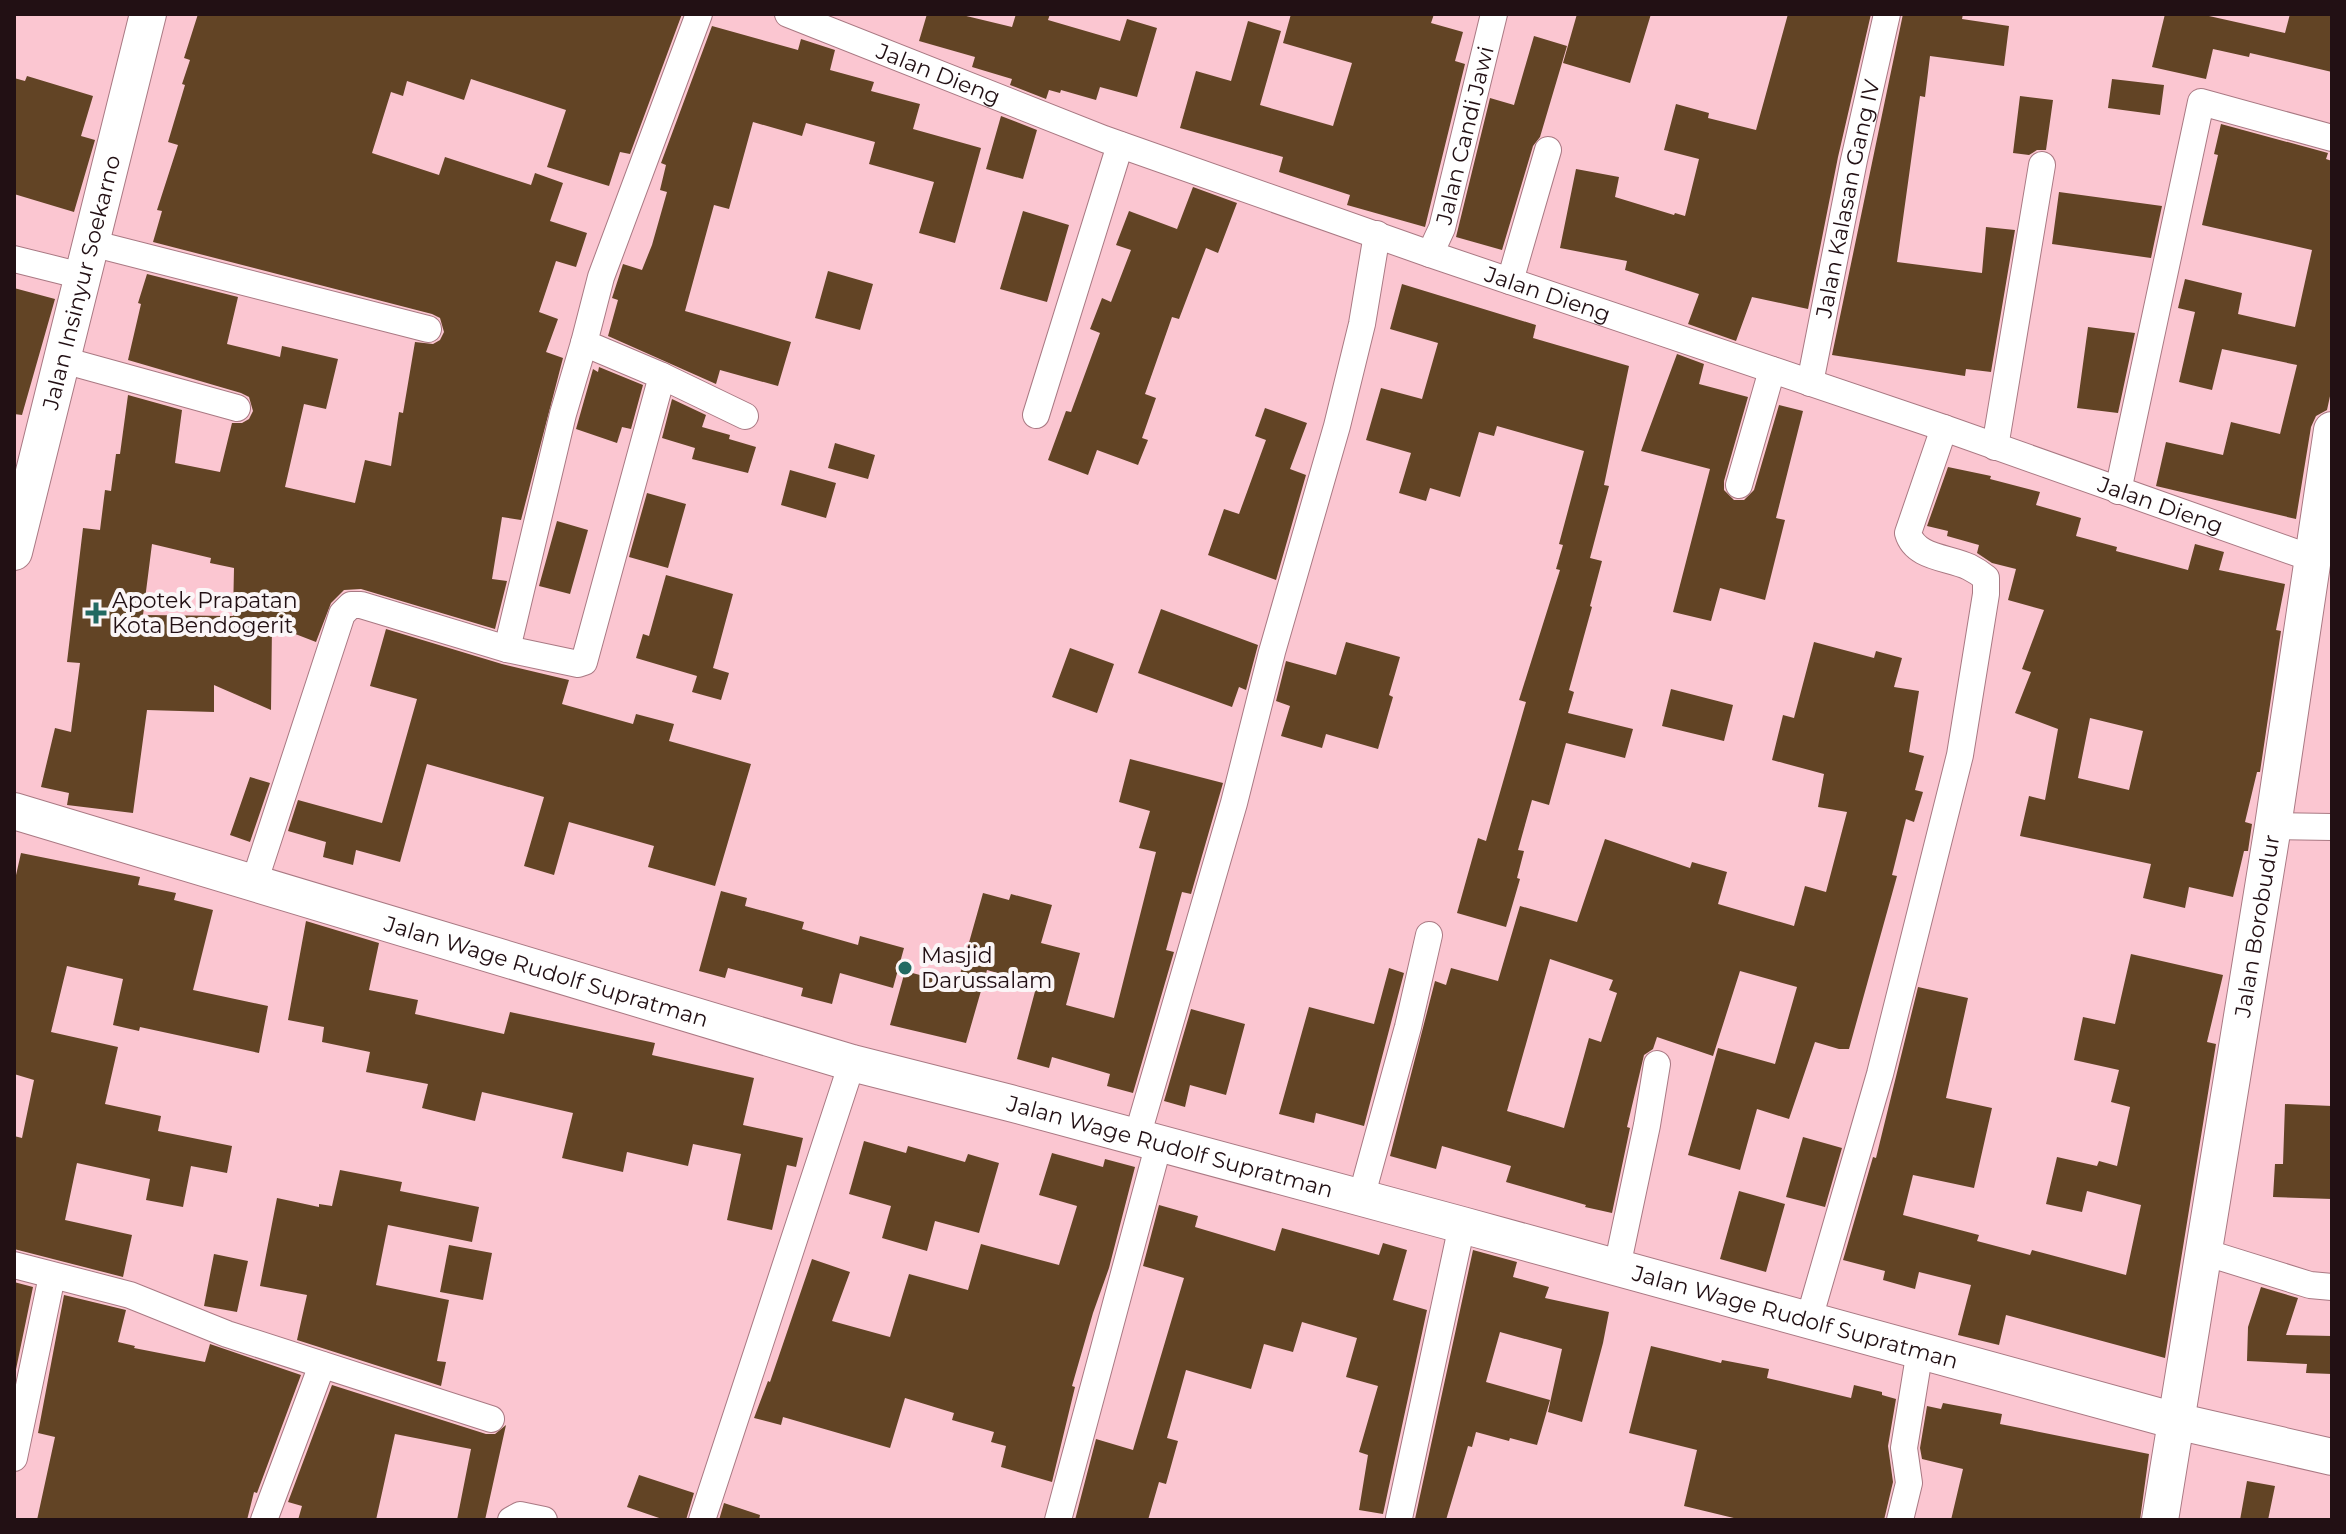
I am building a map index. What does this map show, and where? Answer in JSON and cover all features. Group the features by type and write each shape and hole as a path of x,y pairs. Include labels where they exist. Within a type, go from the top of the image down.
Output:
{"street":[{"name":"Jalan Insinyur Soekarno","path":"14,552 148,14"},
{"path":"507,649 563,414 601,277 699,14"},
{"name":"Jalan Dieng","path":"788,14 1120,145 1944,428 2311,558"},
{"name":"Jalan Candi Jawi","path":"1430,254 1442,228 1494,14"},
{"name":"Jalan Kalasan Gang IV","path":"1810,383 1854,160 1887,14"},
{"path":"2118,491 2201,102 2332,138"},
{"path":"1036,415 1120,145"},
{"path":"1510,281 1548,150"},
{"path":"1995,447 2042,165"},
{"path":"1060,1513 1148,1140 1272,652 1337,426 1362,324 1377,234"},
{"path":"14,259 86,260 428,329"},
{"path":"584,343 745,416"},
{"path":"63,360 237,408"},
{"path":"1739,485 1772,370"},
{"path":"254,883 342,614 351,605 361,605 507,649 578,664 584,662 662,376"},
{"path":"1809,1319 1880,1074 1960,755 1986,594 1986,578 1971,568 1919,550 1910,542 1908,533 1944,428"},
{"name":"Jalan Borobudur","path":"2160,1520 2273,826 2332,430"},
{"name":"Jalan Wage Rudolf Supratman","path":"14,811 852,1063 1148,1140 2176,1421 2332,1457"},
{"path":"2273,826 2332,827"},
{"path":"1361,1198 1408,1027 1429,935"},
{"path":"702,1520 852,1063"},
{"path":"1617,1267 1657,1064"},
{"path":"1399,1518 1462,1225"},
{"path":"2204,1252 2321,1286"},
{"path":"14,1265 130,1295 227,1334 491,1419"},
{"path":"14,1458 52,1276"},
{"path":"1900,1520 1909,1473 1904,1448 1920,1350"},
{"path":"264,1520 322,1365"},
{"path":"511,1520 520,1515 544,1520"}],"building":[{"path":"198,14 682,14 630,154 620,152 609,186 547,167 566,110 471,79 464,100 407,81 403,96 391,92 372,153 439,175 445,157 531,185 535,173 563,183 550,221 587,233 576,267 556,261 539,312 558,319 546,352 563,358 521,520 502,517 492,579 507,581 495,629 361,589 344,590 331,603 316,642 272,625 271,710 214,685 214,712 147,710 133,813 67,805 69,793 41,787 55,728 71,732 80,663 67,662 83,528 100,530 105,490 111,491 116,454 120,454 128,395 182,410 175,463 220,472 232,423 249,419 253,411 249,397 241,393 128,360 141,304 138,303 147,274 238,297 227,344 280,357 282,346 338,359 326,409 304,404 285,487 355,503 365,460 391,466 399,412 403,413 415,342 433,344 440,340 444,332 440,318 432,314 153,242 162,211 157,210 178,145 168,142 190,60 184,58","holes":["152,544 211,558 210,563 234,568 233,616 143,615"]},
{"path":"927,14 958,14 1012,27 1016,14 1050,14 1048,20 1120,41 1127,19 1157,28 1137,97 1100,87 1096,100 1061,90 1060,93 1049,90 1046,99 1010,85 1012,79 972,67 975,57 919,41"},
{"path":"1291,14 1434,14 1431,23 1463,32 1455,61 1465,64 1425,227 1347,205 1350,195 1279,172 1283,157 1180,128 1196,71 1231,81 1248,21 1281,31 1260,105 1333,126 1352,63 1283,43"},
{"path":"1577,14 1651,14 1630,83 1563,63"},
{"path":"1788,14 1871,14 1838,157 1808,309 1752,297 1736,341 1688,324 1699,294 1625,270 1627,261 1560,248 1576,169 1619,177 1615,197 1685,216 1699,159 1664,150 1676,104 1709,113 1708,118 1756,130"},
{"path":"1903,14 1963,14 1962,19 2009,26 2004,66 1930,56 1925,97 1920,96 1897,262 1982,273 1986,227 2015,230 1991,372 1966,369 1965,376 1832,355"},
{"path":"2165,14 2200,14 2285,33 2290,14 2332,14 2332,72 2250,53 2249,57 2213,49 2206,79 2152,67"},
{"path":"712,26 798,50 801,39 835,50 830,70 874,82 871,91 920,104 913,129 981,148 955,243 919,233 934,182 869,164 875,142 806,123 802,136 753,122 729,209 714,205 685,311 791,342 778,386 720,370 716,384 608,336 618,300 612,298 623,264 642,270 652,245 667,192 660,190 666,165 661,163"},
{"path":"1534,36 1567,46 1502,250 1456,237 1490,98 1514,105"},
{"path":"27,76 93,96 81,136 95,140 74,212 14,194 14,78 25,81"},
{"path":"2112,79 2164,85 2160,115 2108,108"},
{"path":"2020,96 2053,100 2046,150 2037,150 2029,155 2013,153"},
{"path":"1001,116 1037,130 1023,179 986,169"},
{"path":"2221,124 2328,153 2326,159 2332,161 2332,387 2327,410 2316,416 2311,427 2296,519 2156,486 2166,442 2223,455 2231,422 2280,434 2297,365 2222,349 2212,390 2179,382 2195,312 2178,308 2185,279 2242,293 2238,314 2295,327 2312,250 2202,225 2218,155 2214,154"},
{"path":"1193,187 1237,203 1218,253 1206,248 1179,319 1172,317 1145,394 1156,398 1142,438 1148,440 1138,465 1097,450 1088,475 1048,460 1066,411 1071,412 1100,333 1090,329 1102,298 1111,302 1131,250 1116,245 1129,211 1177,229"},
{"path":"2059,192 2162,206 2151,258 2052,244"},
{"path":"1023,211 1069,225 1047,302 1000,289"},
{"path":"828,271 873,284 860,330 815,318"},
{"path":"1402,284 1536,325 1533,338 1629,366 1604,485 1609,486 1590,558 1602,561 1569,690 1574,692 1568,713 1633,729 1625,758 1566,743 1549,805 1532,800 1518,850 1524,851 1517,878 1520,879 1506,927 1457,913 1478,838 1486,841 1526,702 1519,700 1560,570 1556,569 1563,545 1559,544 1584,451 1497,426 1494,436 1479,432 1460,497 1430,488 1426,501 1399,493 1411,453 1366,440 1381,388 1422,399 1438,343 1390,329"},
{"path":"14,288 55,299 22,415 14,414"},
{"path":"2088,327 2135,333 2118,413 2077,408"},
{"path":"1677,354 1704,364 1699,384 1748,397 1724,481 1724,490 1734,500 1744,500 1754,490 1779,405 1803,411 1776,518 1785,520 1765,600 1720,588 1711,621 1673,612 1710,469 1641,451"},
{"path":"599,367 643,385 631,429 622,427 617,443 576,429 593,369 598,372"},
{"path":"672,399 706,415 702,427 756,447 748,473 692,459 695,448 662,438"},
{"path":"1265,408 1307,423 1290,469 1306,475 1276,580 1208,555 1224,509 1239,514 1266,440 1255,436"},
{"path":"835,443 875,455 868,479 828,468"},
{"path":"1948,467 1991,476 1990,479 2040,492 2036,505 2081,518 2076,536 2117,547 2116,551 2188,570 2195,544 2224,552 2219,570 2285,584 2276,630 2281,631 2260,772 2257,772 2245,822 2252,824 2248,851 2244,851 2233,897 2189,887 2185,908 2143,898 2151,864 2020,836 2029,796 2045,800 2058,729 2015,713 2031,672 2022,669 2044,610 2008,600 2016,569 1992,563 1977,553 1979,545 1947,536 1948,531 1927,526","holes":["2090,718 2143,731 2129,790 2078,778"]},
{"path":"790,470 836,483 826,518 781,505"},
{"path":"647,493 686,504 668,568 629,557"},
{"path":"557,521 588,530 570,594 539,586"},
{"path":"666,575 733,594 713,668 729,673 721,700 692,692 697,676 636,658 643,634 649,636"},
{"path":"1161,609 1258,645 1246,690 1239,687 1232,707 1138,673"},
{"path":"386,629 502,664 569,680 562,704 633,724 636,714 674,724 669,741 751,764 715,886 648,867 654,846 569,822 554,875 524,866 544,797 427,764 400,862 356,850 353,865 323,857 326,842 288,831 298,800 382,823 417,699 370,686"},
{"path":"1346,642 1400,657 1389,695 1393,697 1378,749 1326,734 1322,748 1281,736 1290,706 1276,701 1286,661 1336,675"},
{"path":"1814,642 1874,658 1876,651 1902,658 1894,687 1919,691 1909,752 1924,756 1915,790 1923,792 1914,822 1906,819 1892,875 1897,876 1849,1049 1815,1042 1789,1119 1757,1109 1740,1170 1688,1155 1718,1048 1775,1064 1797,987 1740,971 1713,1056 1657,1037 1653,1049 1644,1055 1612,1213 1506,1182 1511,1166 1442,1146 1436,1169 1390,1156 1435,981 1446,985 1451,968 1498,981 1520,906 1577,922 1605,839 1690,868 1692,862 1727,872 1718,904 1794,926 1805,886 1826,892 1847,812 1818,807 1824,774 1772,760 1783,715 1794,718","holes":["1550,959 1613,980 1609,990 1617,993 1601,1042 1589,1038 1564,1128 1507,1111"]},
{"path":"1070,648 1114,664 1097,713 1052,697"},
{"path":"1671,689 1733,705 1724,741 1662,726"},
{"path":"1130,759 1223,783 1191,894 1182,892 1166,950 1174,952 1133,1093 1107,1086 1110,1074 1052,1057 1049,1068 1017,1059 1037,984 987,970 966,1043 890,1025 905,971 957,985 983,893 1009,900 1011,894 1052,905 1041,943 1080,953 1066,1005 1114,1018 1156,852 1139,848 1150,811 1119,802"},
{"path":"250,777 270,783 250,842 230,835"},
{"path":"21,853 140,877 138,885 176,893 174,900 213,910 193,990 268,1006 259,1053 140,1027 139,1031 113,1025 123,979 67,966 51,1032 118,1047 105,1104 161,1116 158,1131 232,1146 227,1173 191,1166 183,1207 146,1200 150,1179 77,1163 65,1220 132,1235 123,1277 14,1249 14,1136 22,1138 34,1080 14,1074 14,884"},
{"path":"721,891 747,898 745,906 804,922 802,929 858,945 860,936 904,948 893,988 840,973 832,1004 801,996 803,988 728,968 725,978 699,971"},
{"path":"306,921 379,943 369,990 418,1000 415,1014 504,1034 510,1012 655,1043 652,1055 754,1078 743,1125 803,1138 796,1167 787,1165 772,1230 727,1220 741,1154 693,1144 688,1166 627,1152 623,1172 562,1158 573,1113 482,1092 475,1121 422,1108 428,1084 366,1072 370,1052 322,1042 324,1027 288,1020"},
{"path":"2131,954 2223,975 2207,1042 2216,1044 2165,1358 2006,1315 1999,1345 1958,1335 1971,1285 1919,1272 1915,1289 1883,1280 1885,1271 1843,1260 1873,1157 1876,1158 1918,987 1968,998 1946,1098 1992,1108 1974,1188 1913,1175 1903,1215 1979,1235 1977,1241 2030,1255 2032,1250 2126,1275 2141,1205 2087,1191 2082,1212 2046,1204 2057,1157 2097,1166 2099,1161 2117,1166 2130,1107 2111,1102 2119,1070 2074,1060 2083,1017 2115,1024"},
{"path":"1389,968 1404,973 1364,1126 1316,1113 1314,1123 1279,1114 1309,1007 1374,1024"},
{"path":"1191,1009 1245,1024 1226,1095 1190,1085 1185,1107 1164,1101"},
{"path":"2285,1104 2332,1106 2332,1199 2273,1197 2275,1164 2283,1164"},
{"path":"1803,1137 1842,1148 1825,1207 1786,1197"},
{"path":"864,1141 906,1153 908,1146 965,1162 968,1154 999,1163 979,1233 935,1221 927,1251 882,1238 891,1206 849,1194"},
{"path":"1052,1153 1103,1167 1105,1159 1135,1167 1109,1268 1072,1386 1075,1387 1052,1482 1001,1467 1006,1446 991,1442 994,1432 952,1420 954,1413 905,1398 890,1448 783,1417 781,1425 754,1418 770,1382 812,1259 850,1272 832,1321 890,1337 909,1274 968,1290 981,1244 1059,1265 1077,1206 1039,1195"},
{"path":"340,1170 402,1182 400,1191 479,1207 472,1242 388,1225 376,1285 449,1300 437,1361 446,1362 441,1386 297,1340 307,1295 260,1286 277,1198 319,1207 319,1204 332,1206"},
{"path":"1739,1191 1785,1204 1766,1272 1720,1259"},
{"path":"1159,1205 1198,1216 1195,1227 1275,1251 1282,1228 1379,1255 1383,1243 1407,1250 1393,1300 1427,1310 1383,1514 1359,1510 1368,1455 1359,1452 1378,1386 1346,1377 1357,1338 1302,1322 1293,1352 1264,1344 1251,1389 1186,1370 1167,1438 1178,1441 1166,1484 1159,1482 1148,1520 1075,1520 1096,1439 1133,1450 1184,1278 1143,1266"},
{"path":"449,1245 492,1253 483,1300 440,1292"},
{"path":"1473,1250 1517,1262 1513,1277 1549,1287 1545,1298 1609,1312 1603,1343 1582,1422 1548,1412 1562,1349 1500,1332 1486,1382 1550,1400 1537,1445 1476,1432 1472,1447 1468,1446 1446,1520 1415,1519"},
{"path":"214,1254 248,1261 237,1312 204,1306"},
{"path":"14,1282 33,1287 14,1379"},
{"path":"2261,1287 2298,1298 2286,1335 2332,1336 2332,1374 2306,1373 2307,1364 2247,1361 2248,1327"},
{"path":"64,1295 126,1310 118,1342 134,1348 205,1362 210,1344 301,1375 257,1493 254,1492 247,1520 37,1520 55,1437 38,1433"},
{"path":"1651,1346 1721,1363 1722,1360 1769,1369 1767,1378 1851,1398 1854,1385 1896,1399 1888,1446 1893,1482 1884,1520 1742,1520 1684,1506 1697,1450 1629,1433"},
{"path":"332,1385 486,1434 495,1434 506,1425 485,1520 457,1520 471,1449 395,1434 376,1520 298,1520 302,1506 288,1502"},
{"path":"1943,1403 2002,1414 2000,1424 2149,1454 2140,1520 1951,1520 1963,1469 1922,1459 1920,1448 1927,1406 1941,1409"},
{"path":"639,1475 694,1493 686,1520 665,1520 627,1507"},
{"path":"2247,1481 2275,1486 2268,1520 2240,1520"},
{"path":"724,1503 760,1515 759,1520 719,1520"}],"place":[{"name":"Apotek Prapatan Kota Bendogerit","path":"96,613"},
{"name":"Masjid Darussalam","path":"905,968"}]}
